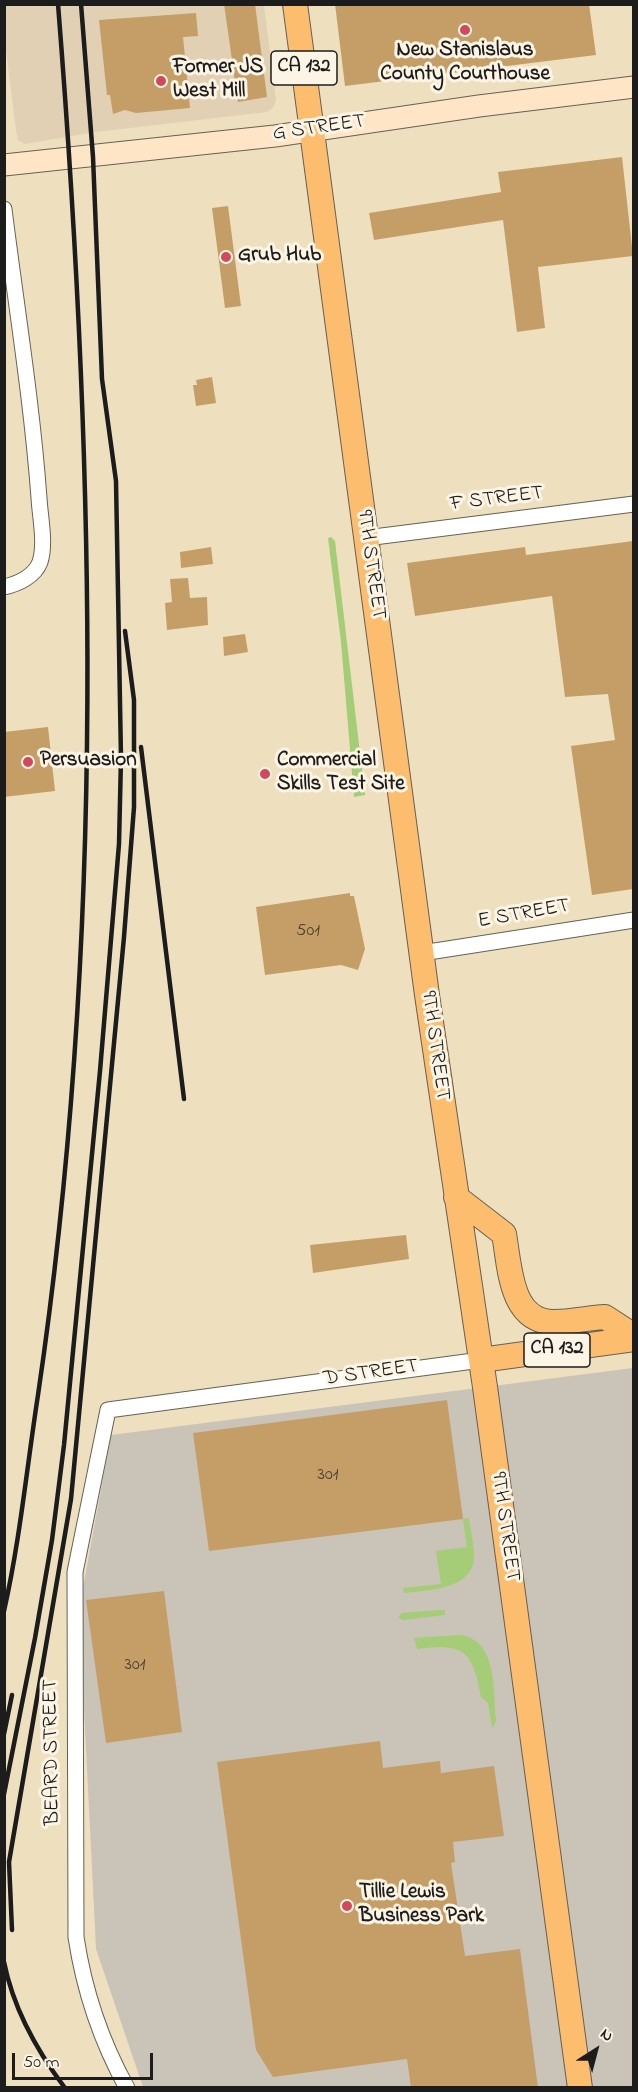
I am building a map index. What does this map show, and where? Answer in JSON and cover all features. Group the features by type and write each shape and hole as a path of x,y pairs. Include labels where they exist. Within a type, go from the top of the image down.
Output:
{"main road":[{"name":"9TH STREET","path":"295,4 422,952 481,1360 580,2088"},
{"name":"G STREET","path":"4,165 313,131 479,106 633,87"},
{"path":"456,1197 504,1234 517,1299 524,1311 552,1322 605,1317 633,1338"},
{"name":"D STREET","path":"481,1360 633,1338"}],"street":[{"path":"4,209 37,480 42,546 40,563 29,575 17,585 4,587"},
{"name":"F STREET","path":"366,538 633,504"},
{"name":"E STREET","path":"422,952 633,920"},
{"name":"D STREET","path":"108,1410 481,1360"},
{"name":"BEARD STREET","path":"108,1410 75,1572 73,1605 76,1937 91,2002 116,2067 128,2088"}],"shaded area":[{"path":"4,5 264,5 276,100 273,108 267,112 96,132 25,144 18,140 16,131 5,42"},
{"path":"633,1368 633,2087 143,2087 96,1949 79,1609 111,1435"}],"green space":[{"path":"331,537 335,541 365,795 354,797 341,642 328,538"},
{"path":"469,1518 474,1555 472,1567 467,1575 459,1582 448,1586 404,1593 403,1588 441,1584 436,1551 467,1547 463,1519"},
{"path":"445,1610 445,1615 403,1620 398,1617 402,1613"},
{"path":"461,1635 473,1639 488,1657 493,1682 496,1720 492,1727 488,1703 481,1697 470,1660 456,1649 433,1647 417,1649 414,1638"}],"building":[{"path":"224,4 255,4 267,97 238,102"},
{"name":"New Stanislaus County Courthouse","path":"335,4 589,4 596,55 345,86"},
{"name":"Former JS West Mill","path":"196,13 198,36 183,37 190,108 136,113 125,110 113,114 110,95 107,95 99,20"},
{"path":"622,157 633,256 538,267 545,328 517,332 503,220 374,240 369,213 501,192 498,172"},
{"name":"Grub Hub","path":"228,206 241,306 225,308 212,208"},
{"path":"212,377 216,403 196,406 193,385 197,385 196,380"},
{"path":"633,541 633,889 592,895 571,746 615,740 608,694 565,697 552,596 415,616 407,563 525,547 526,555"},
{"path":"211,547 213,564 181,568 180,552"},
{"path":"188,578 190,598 207,597 208,625 167,630 165,603 172,602 170,579"},
{"path":"245,634 248,652 224,656 223,637"},
{"name":"Persuasion","path":"48,727 55,791 4,797 4,732"},
{"path":"350,893 350,896 354,896 365,949 358,970 341,965 265,975 256,907"},
{"path":"406,1235 409,1259 313,1273 310,1245"},
{"path":"447,1400 463,1519 209,1551 193,1433"},
{"path":"164,1591 182,1732 106,1743 86,1600"},
{"name":"Tillie Lewis Business Park","path":"380,1741 383,1768 440,1761 441,1773 494,1766 504,1836 453,1842 455,1862 451,1863 465,1956 520,1949 538,2088 411,2088 407,2059 273,2077 256,2050 217,1762"}],"railway":[{"path":"4,1611 23,1503 60,1222 75,1048 84,874 87,700 86,526 71,178 58,4"},
{"path":"4,1794 52,1540 64,1445 119,844 121,758 116,481 102,379 93,157 81,4"},
{"path":"12,1930 9,1862 71,1499 124,937 134,807 134,700 125,631"},
{"path":"141,747 184,1099"},
{"path":"4,1734 12,1695"},
{"path":"4,1962 13,1995 27,2028 65,2088"}],"place":[{"name":"New Stanislaus County Courthouse","path":"465,30"},
{"name":"Former JS West Mill","path":"161,81"},
{"name":"Grub Hub","path":"226,257"},
{"name":"Persuasion","path":"28,762"},
{"name":"Commercial Skills Test Site","path":"265,774"},
{"name":"Tillie Lewis Business Park","path":"347,1906"}]}
